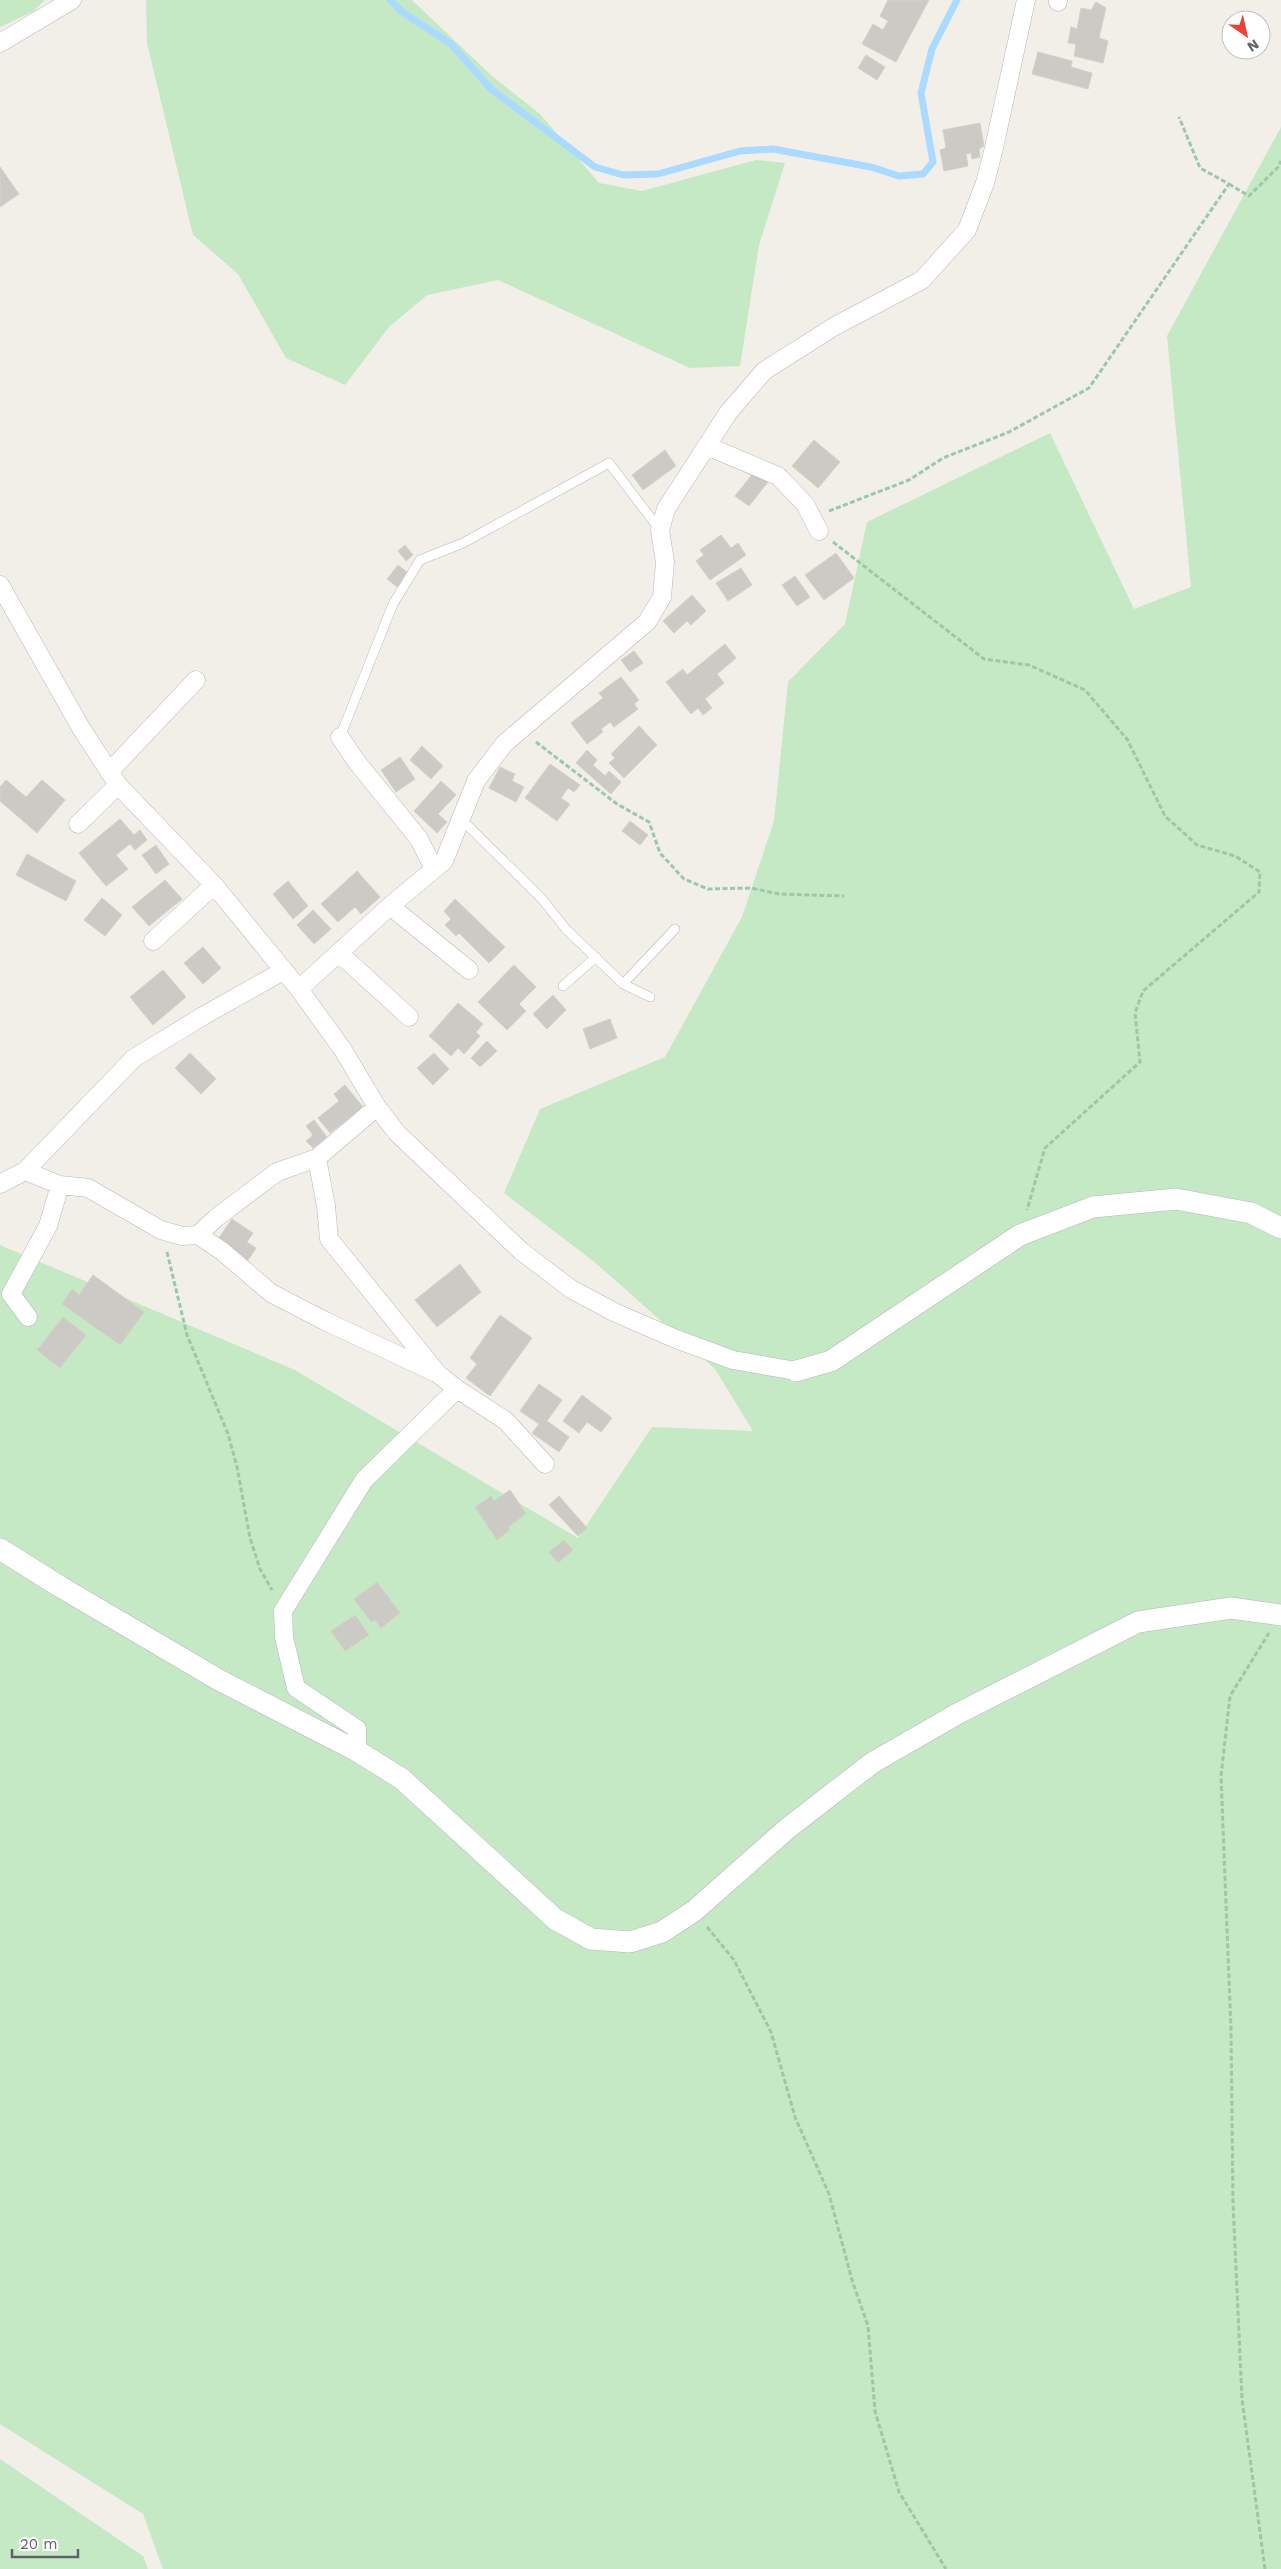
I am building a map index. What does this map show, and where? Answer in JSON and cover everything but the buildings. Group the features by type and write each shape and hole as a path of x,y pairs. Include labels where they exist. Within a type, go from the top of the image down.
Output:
{"street":[{"path":"0,42 72,0"},
{"path":"299,989 390,906 444,861 476,781 504,744 648,622 662,597 665,562 660,530 666,509 728,413 764,371 835,326 922,280 967,230 994,148 1026,0"},
{"path":"707,446 778,476 805,504 819,531"},
{"path":"0,585 44,665 114,779 214,885 299,989 343,1050 377,1108 397,1133 521,1251 571,1289 614,1312 676,1339 733,1360 796,1371 831,1361 1020,1234 1093,1207 1176,1198 1251,1214 1281,1228"},
{"path":"78,824 196,680"},
{"path":"340,738 356,761 419,839 434,869"},
{"path":"153,941 214,885"},
{"path":"390,906 468,970"},
{"path":"339,953 409,1017"},
{"path":"0,1184 25,1171 134,1058 283,971"},
{"path":"198,1235 216,1218 278,1172 317,1158 377,1108"},
{"path":"317,1158 326,1206 329,1239 438,1374 457,1389 506,1421 544,1464"},
{"path":"25,1171 60,1185 88,1188 162,1230 182,1236 198,1235 222,1251 271,1292 325,1321 438,1374"},
{"path":"28,1317 11,1294 48,1226 60,1185"},
{"path":"357,1751 357,1729 296,1688 284,1637 282,1611 364,1480 457,1389"},
{"path":"0,1549 219,1680 357,1751 402,1779 555,1919 591,1939 630,1942 662,1932 694,1911 788,1828 872,1763 957,1714 1138,1622 1231,1608 1281,1615"}],"lane":[{"path":"340,738 393,604 420,560 463,542 609,464 660,530"},
{"path":"461,819 542,899 566,929 623,984 650,997"},
{"path":"623,984 675,929"},
{"path":"563,986 596,957"}],"path":[{"path":"1179,117 1200,168 1249,196 1281,161"},
{"path":"1020,1234 1046,1148 1140,1062 1135,1013 1143,991 1259,892 1260,872 1235,856 1197,845 1165,816 1127,739 1085,690 1029,665 984,659 819,531 828,511 909,480 943,458 1009,432 1089,388 1229,184"},
{"path":"520,730 617,804 649,822 660,853 684,879 708,889 751,888 779,894 844,896"},
{"path":"162,1230 187,1335 228,1434 237,1467 250,1538 260,1569 282,1611"},
{"path":"1266,2569 1242,2399 1233,2203 1231,2030 1221,1776 1230,1696 1281,1615"},
{"path":"694,1911 734,1960 772,2032 795,2117 829,2194 852,2280 868,2326 875,2411 899,2492 946,2569"}],"green space":[{"path":"0,0 45,0 34,11 0,27"},
{"path":"146,0 412,0 492,76 540,114 599,183 642,191 756,160 785,163 759,245 740,366 690,368 498,280 427,295 389,327 345,385 286,358 238,274 193,235 147,43"},
{"path":"1281,127 1281,2569 163,2569 143,2514 0,2424 0,1245 295,1370 578,1538 652,1427 753,1431 715,1369 597,1264 504,1193 540,1109 665,1057 742,917 774,821 788,682 845,624 867,522 1050,433 1134,609 1191,587 1167,336"},
{"path":"0,2459 143,2556 148,2569 0,2569"}],"waterway":[{"path":"390,0 402,12 451,44 491,89 595,167 623,175 658,174 740,151 773,149 871,167 899,176 923,174 933,162 921,93 932,49 957,0"}]}
